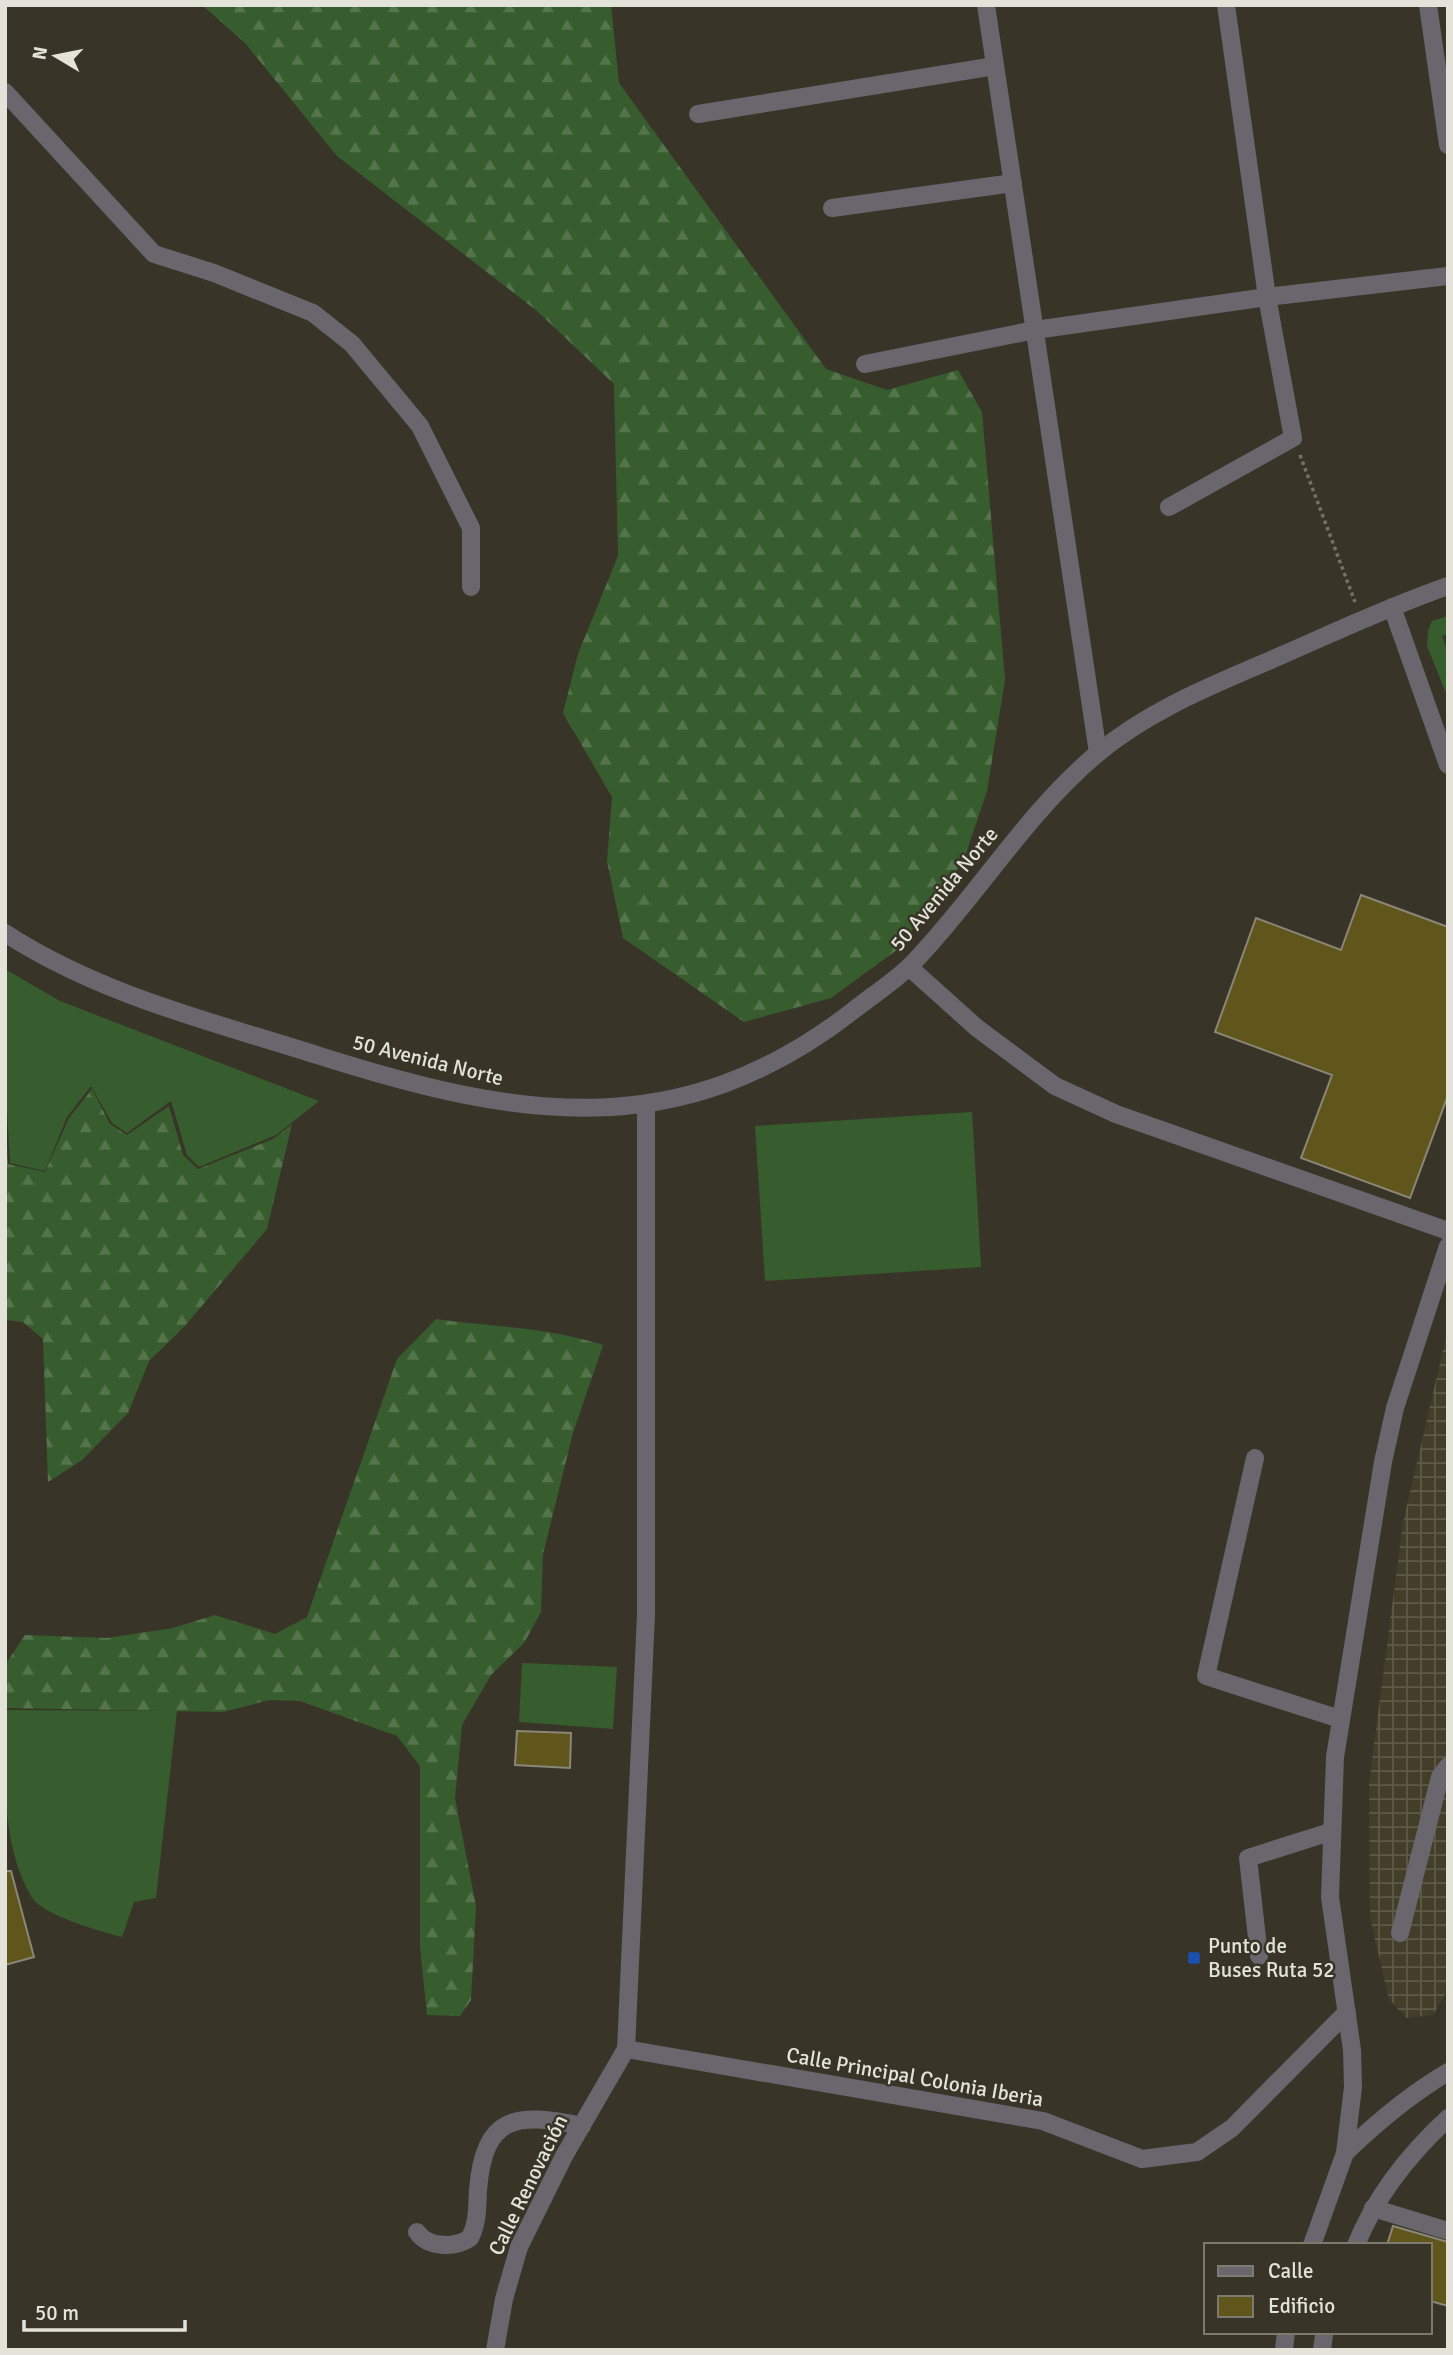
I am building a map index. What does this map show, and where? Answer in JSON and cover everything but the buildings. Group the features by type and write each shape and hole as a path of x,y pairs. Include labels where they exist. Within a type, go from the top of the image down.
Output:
{"street":[{"path":"986,5 1098,753"},
{"path":"1168,507 1293,438 1267,297 1226,5"},
{"path":"1428,5 1448,145"},
{"path":"698,114 995,66"},
{"path":"5,92 155,254 313,313 352,344 420,426 471,528 471,587"},
{"path":"832,208 1013,183"},
{"path":"865,364 1035,330 1267,297 1448,276"},
{"name":"50 Avenida Norte","path":"5,933 55,963 134,996 350,1065 447,1092 489,1101 567,1110 646,1105 735,1078 784,1057 830,1029 909,967 1049,799 1098,753 1160,709 1392,607 1448,586"},
{"path":"1392,607 1448,765"},
{"path":"909,967 977,1028 1055,1086 1153,1127 1448,1231"},
{"path":"626,2049 646,1615 646,1105"},
{"path":"1313,2243 1345,2153 1353,2087 1330,1897 1330,1832 1340,1719 1369,1531 1395,1408 1448,1246"},
{"path":"1255,1458 1206,1676 1340,1719"},
{"path":"1400,1933 1440,1777 1448,1766"},
{"path":"1259,1956 1248,1858 1330,1832"},
{"name":"Calle Principal Colonia Iberia","path":"626,2049 1042,2121 1142,2159 1197,2152 1232,2128 1346,2012"},
{"name":"Calle Renovación","path":"495,2350 504,2299 519,2247 582,2126 626,2049"},
{"path":"1345,2153 1378,2122 1420,2089 1448,2073"},
{"path":"417,2232 430,2244 451,2245 470,2238 477,2217 480,2165 494,2133 505,2124 535,2118 582,2126"},
{"path":"1357,2243 1373,2208 1416,2148 1448,2118"},
{"path":"1373,2208 1448,2231"}],"path":[{"path":"1293,438 1350,587"}],"shaded area":[{"path":"1448,1328 1448,1989 1433,2015 1406,2018 1389,1999 1370,1918 1369,1783 1403,1523"}],"green space":[{"path":"202,5 611,5 619,83 826,369 887,390 958,370 982,412 1005,680 987,791 963,862 898,949 831,998 744,1022 623,938 607,861 612,797 563,713 578,654 618,556 614,384 537,311 337,156 245,43"},
{"path":"1448,616 1448,634 1442,636 1448,653 1448,698 1427,646 1432,621"},
{"path":"5,969 60,1001 319,1101 276,1135 199,1167 187,1155 171,1101 127,1133 112,1123 91,1086 67,1117 45,1171 10,1163 5,1073"},
{"path":"92,1089 110,1124 127,1135 169,1106 183,1155 198,1169 273,1139 292,1124 267,1229 184,1327 149,1361 128,1413 82,1460 48,1482 43,1339 23,1322 5,1320 5,1099 8,1164 45,1172 69,1118"},
{"path":"972,1112 981,1267 765,1281 755,1126"},
{"path":"436,1319 562,1334 603,1345 573,1433 543,1554 541,1612 524,1643 491,1675 462,1725 455,1798 476,1906 471,2000 460,2016 427,2015 420,1947 420,1766 397,1736 300,1701 269,1700 223,1712 5,1708 5,1665 25,1635 107,1638 173,1628 215,1615 275,1634 307,1617 397,1359"},
{"path":"522,1663 617,1667 613,1729 519,1722"},
{"path":"5,1710 177,1711 156,1898 134,1902 122,1937 49,1911 33,1899 22,1878 15,1856 7,1807"}],"place":[{"name":"Punto de Buses Ruta 52","path":"1194,1958"}]}
